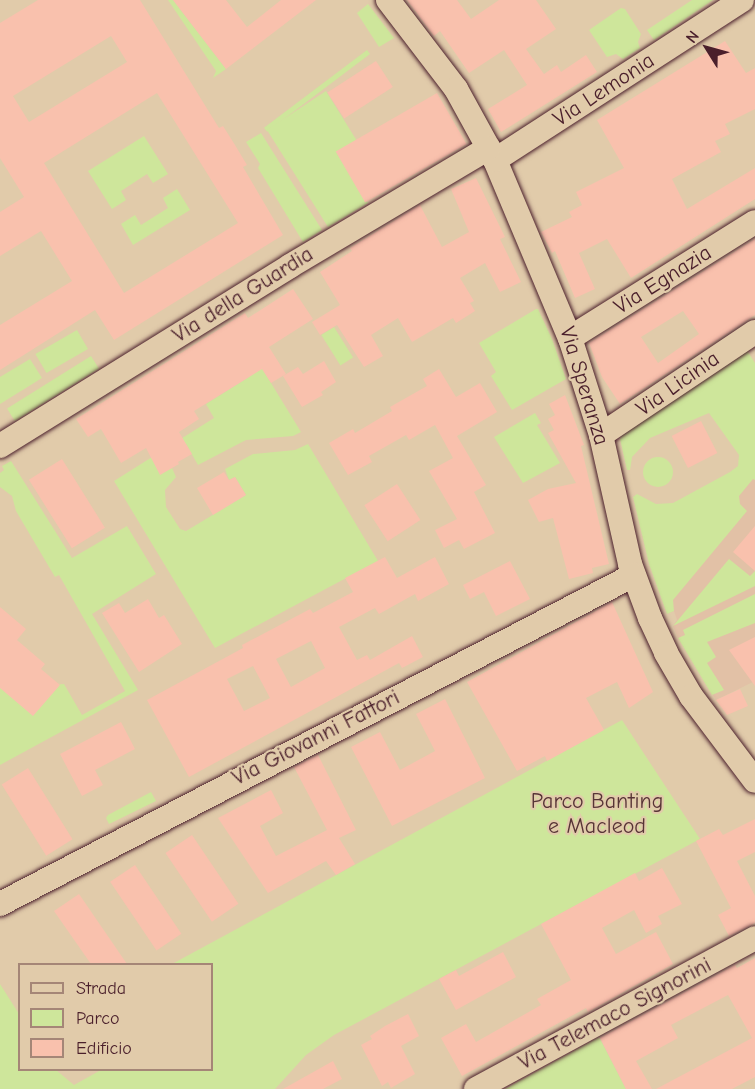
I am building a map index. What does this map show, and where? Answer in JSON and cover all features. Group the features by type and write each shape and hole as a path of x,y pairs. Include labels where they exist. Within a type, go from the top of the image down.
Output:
{"street":[{"name":"Via Speranza","path":"388,0 451,81 492,154 570,338 601,435 634,575 650,618 679,677 755,782"},
{"name":"Via Lemonia","path":"492,154 742,0"},
{"name":"Via della Guardia","path":"0,446 291,266 492,154"},
{"name":"Via Egnazia","path":"570,338 755,222"},
{"name":"Via Licinia","path":"601,435 755,332"},
{"name":"Via Giovanni Fattori","path":"0,904 634,575"},
{"name":"Via Telemaco Signorini","path":"476,1089 755,938"}],"shaded area":[{"path":"755,466 755,681 716,700 678,638 673,626 677,620 674,611 667,614 642,536"}],"green space":[{"path":"168,0 173,0 226,69 213,78 216,71"},
{"path":"692,0 713,0 654,40 647,30"},
{"path":"368,4 394,38 379,47 357,13"},
{"path":"621,8 625,9 641,34 638,42 640,48 623,59 616,54 607,57 589,30"},
{"path":"367,50 370,54 267,132 264,128"},
{"path":"326,91 357,141 337,153 368,203 328,227 267,130"},
{"path":"261,133 322,230 303,242 258,168 260,164 246,142"},
{"path":"144,136 168,174 153,183 147,174 121,191 126,200 112,209 88,171"},
{"path":"177,189 190,210 133,245 121,224 135,215 141,225 168,208 163,198"},
{"path":"536,309 552,339 566,379 512,410 491,376 496,372 479,343"},
{"path":"334,327 353,358 340,365 321,335"},
{"path":"77,330 88,349 46,373 35,354"},
{"path":"746,349 755,363 755,480 753,479 739,496 740,504 747,511 673,600 674,611 667,614 649,564 633,497 637,494 656,504 673,503 730,472 738,466 739,455 709,413 650,438 632,457 630,470 627,470 620,439 622,435"},
{"path":"91,356 99,369 15,421 7,408"},
{"path":"30,359 42,378 0,404 0,377"},
{"path":"260,365 301,432 293,436 246,440 198,465 186,444 160,474 172,468 176,477 165,490 166,507 180,529 186,531 246,495 235,477 229,480 225,469 253,454 295,450 308,444 378,561 215,648 114,481 214,418 206,404 249,377"},
{"path":"535,413 541,423 537,425 560,463 523,483 494,437"},
{"path":"658,457 669,461 673,472 669,483 658,487 647,483 643,472 647,461"},
{"path":"11,461 72,558 127,526 156,574 92,614 138,690 0,765 0,688 64,684 82,715 125,691 59,575 55,577 16,511 12,496 0,487 0,473 4,470 2,466"},
{"path":"729,559 750,576 755,571 755,586 673,626"},
{"path":"755,594 755,623 707,642 716,657 707,663 724,690 712,695 678,638 685,635 683,630"},
{"name":"Parco Banting e Macleod","path":"622,720 700,839 334,1035 306,1055 275,1089 0,1089 0,984 18,1012 18,1071 57,1071 74,1085 99,1071 213,1071 213,963 174,963"},
{"path":"151,792 156,801 109,824 106,818 108,815"},
{"path":"599,1037 626,1089 505,1089"}],"building":[{"path":"38,0 140,0 219,128 223,126 235,145 247,165 243,167 283,235 114,340 95,310 0,370 0,325 72,281 41,231 0,256 0,212 24,197 0,158 0,23","holes":["111,36 127,62 29,122 13,96","157,93 238,223 124,293 44,163"]},
{"path":"173,0 226,0 247,27 281,0 316,0 226,69"},
{"path":"407,0 457,0 471,19 499,0 536,0 556,29 526,49 544,74 557,65 561,72 586,55 597,72 501,132 488,109 527,85 504,50 469,73 440,31 434,36"},
{"path":"725,41 746,73 755,68 755,109 725,124 730,134 715,141 721,152 672,179 687,209 755,168 755,199 631,278 607,239 579,253 595,289 575,298 555,251 552,253 541,232 572,217 569,212 582,205 576,192 624,168 597,120"},
{"path":"376,61 393,87 344,119 327,93"},
{"path":"437,93 466,144 365,203 336,152"},
{"path":"476,178 505,237 500,239 521,282 500,292 485,263 460,278 474,301 470,303 475,311 456,323 453,318 412,342 398,318 371,335 383,356 364,367 337,325 320,335 312,322 340,305 320,272 352,251 350,248 420,205 442,247 469,232 451,189"},
{"path":"755,239 755,315 620,404 602,377 589,343","holes":["683,311 699,334 658,363 641,337"]},
{"path":"293,289 313,319 269,347 286,374 271,383 262,369 194,411 199,419 179,432 192,454 178,462 179,464 160,475 146,448 121,463 101,429 88,437 76,419 245,313 248,318"},
{"path":"324,361 336,382 321,392 323,395 302,407 283,376 298,367 303,374"},
{"path":"439,369 456,397 480,383 497,412 457,436 486,485 474,492 495,533 464,549 459,540 444,548 435,530 457,519 429,471 453,458 435,425 409,440 406,435 369,456 372,462 348,475 329,443 353,429 355,433 392,411 390,407 427,386 423,379"},
{"path":"565,395 584,445 581,446 609,564 592,568 593,573 569,579 553,518 539,522 528,500 548,489 576,483 548,433 554,430 548,419 555,415 549,404"},
{"path":"701,421 717,453 688,468 672,436"},
{"path":"62,459 105,528 72,548 29,480"},
{"path":"224,472 229,480 235,477 246,495 213,515 197,488"},
{"path":"397,484 420,520 388,541 364,505"},
{"path":"755,526 755,571 733,552"},
{"path":"385,557 397,578 435,557 449,584 418,601 415,594 379,614 375,608 339,627 357,660 367,655 370,660 412,636 423,657 402,668 399,663 189,777 147,700 310,609 313,613 353,592 345,578","holes":["311,641 325,668 291,687 276,659","253,666 270,698 244,711 227,679"]},
{"path":"510,561 530,599 496,616 484,592 470,599 463,585"},
{"path":"148,599 159,618 164,615 182,644 139,672 102,613 119,603 125,613"},
{"path":"612,602 653,692 629,708 617,682 586,698 604,730 547,761 545,756 517,771 467,682"},
{"path":"0,607 26,629 17,640 45,664 41,669 60,685 33,716 0,688"},
{"path":"755,637 755,686 729,650"},
{"path":"740,689 748,706 727,715 716,700"},
{"path":"445,699 485,778 392,826 351,747 380,732 400,770 435,751 416,714"},
{"path":"121,722 135,749 95,770 103,785 82,796 60,754"},
{"path":"318,755 356,830 339,838 355,864 336,875 326,861 268,893 218,818 271,790 283,813 260,826 276,856 327,830 294,767"},
{"path":"28,768 73,839 46,856 2,784"},
{"path":"755,819 755,852 737,861 755,896 755,923 729,936 718,915 731,908 696,841 719,829 723,835"},
{"path":"192,835 238,904 212,922 165,853"},
{"path":"135,865 181,934 157,951 110,882"},
{"path":"662,868 682,904 658,916 662,924 646,933 634,910 602,928 616,954 656,932 673,964 588,1012 586,1008 462,1076 441,1038 466,1024 476,1042 541,1005 537,999 571,980 541,924 635,873 639,881"},
{"path":"79,894 126,963 90,963 54,911"},
{"path":"503,952 516,977 456,1010 439,979 456,970 459,976"},
{"path":"755,958 755,1077 732,1089 656,1089 752,1038 728,995 671,1025 678,1038 636,1061 652,1089 626,1089 600,1038 735,965 737,968"},
{"path":"408,1014 419,1036 401,1046 415,1074 391,1088 388,1082 382,1086 361,1045 372,1039 370,1036 385,1026"},
{"path":"333,1061 342,1079 323,1089 283,1089"}]}
